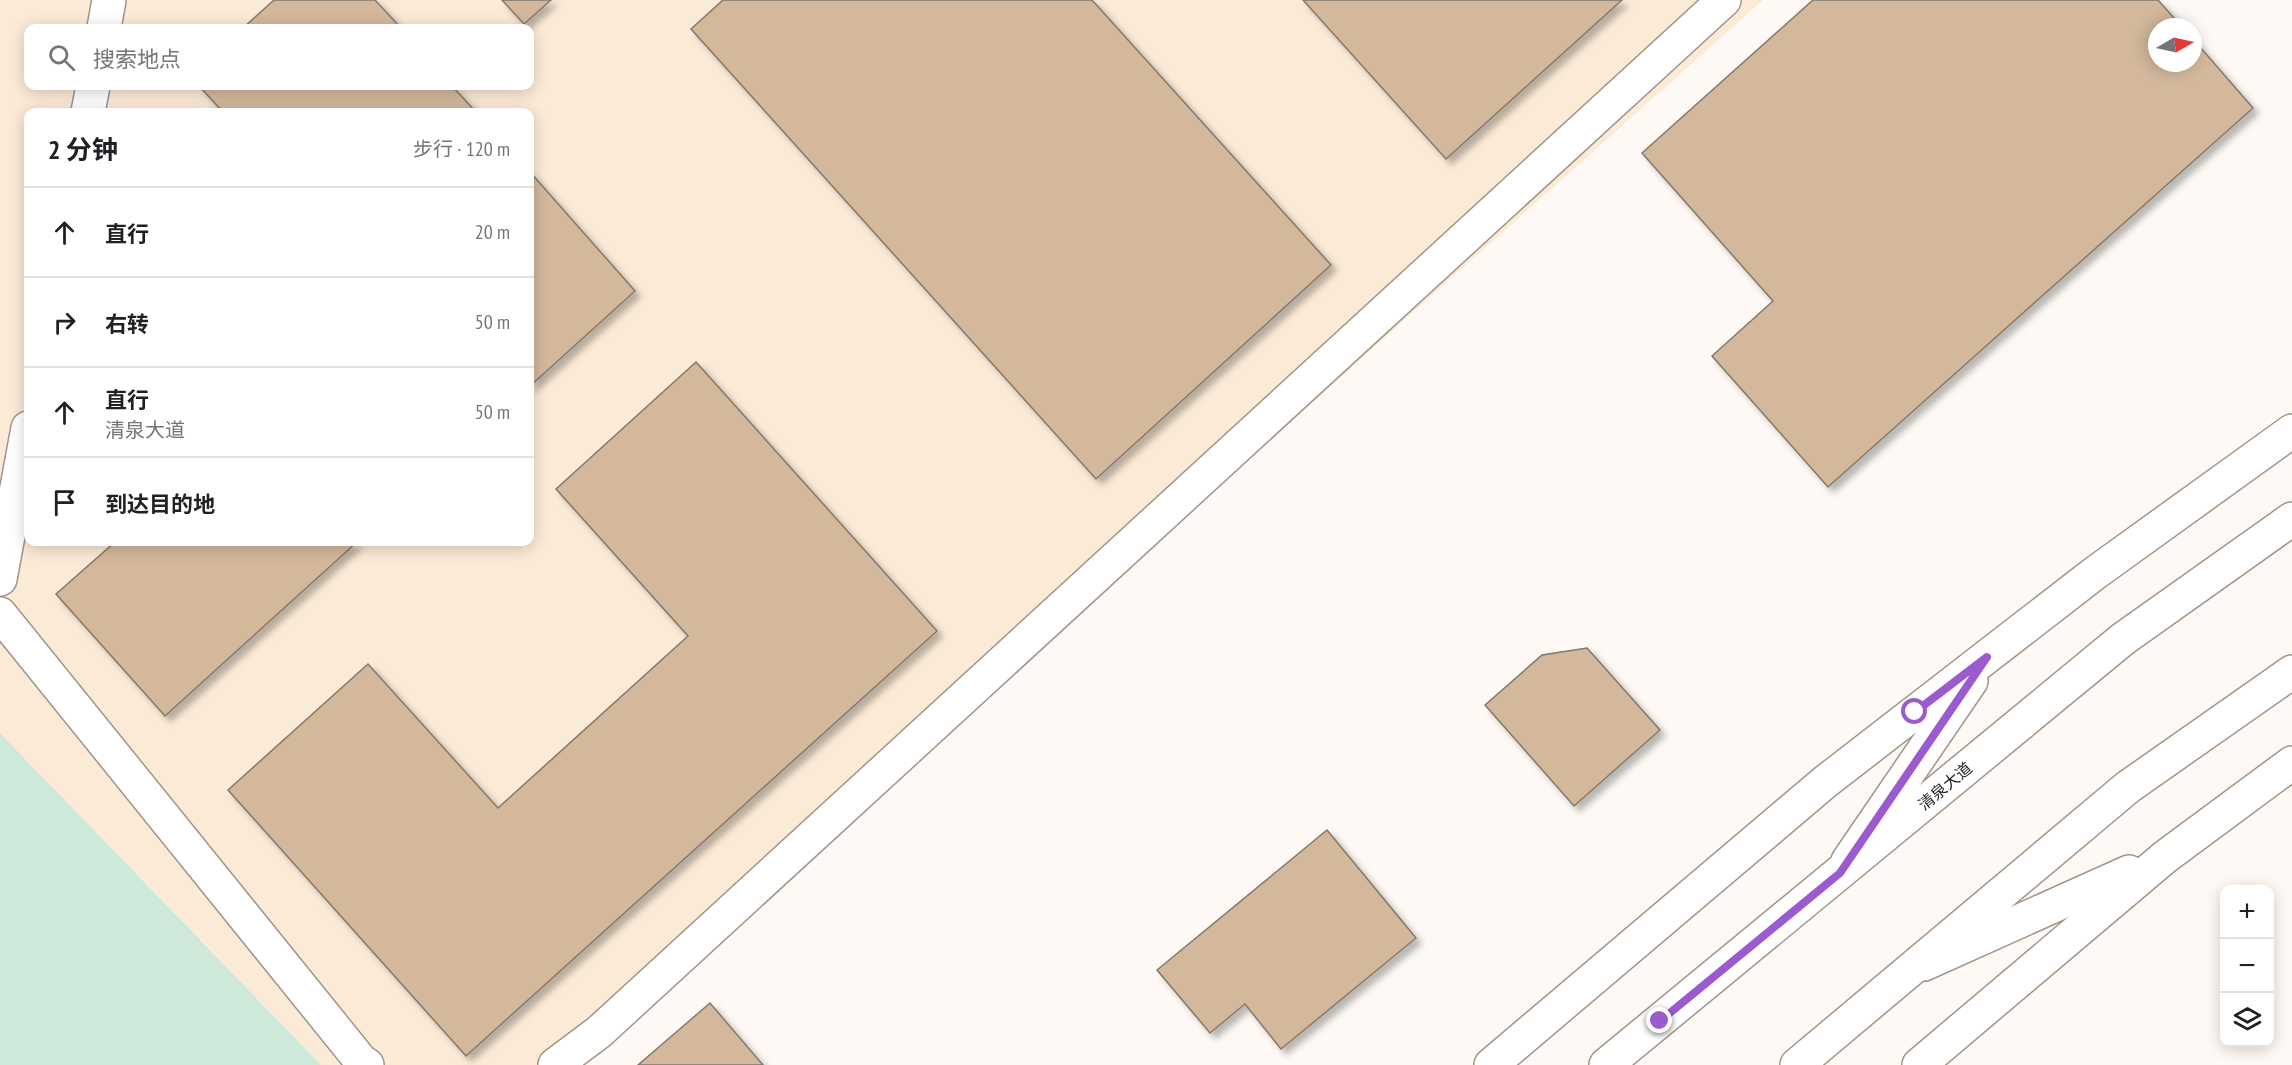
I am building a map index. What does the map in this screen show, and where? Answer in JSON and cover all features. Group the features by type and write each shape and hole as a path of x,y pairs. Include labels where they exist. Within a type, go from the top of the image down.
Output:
{"street":[{"path":"105,24 109,0"},
{"path":"555,1065 599,1032 1725,0"},
{"path":"89,108 92,90"},
{"path":"1491,1065 1825,782 2095,573 2292,431"},
{"path":"0,579 24,450"},
{"name":"清泉大道","path":"1606,1065 2123,639 2292,519"},
{"path":"0,614 361,1061 367,1065"},
{"path":"1840,873 1987,657"},
{"path":"1797,1065 2128,787 2292,672"},
{"path":"1919,1065 2165,857 2292,763"},
{"path":"1909,971 2165,857"}],"shaded area":[{"path":"0,0 1763,0 569,1065 321,1065 0,733"}],"green space":[{"path":"0,733 321,1065 0,1065"}],"building":[{"path":"274,0 375,0 397,24 247,24"},
{"path":"502,0 551,0 524,24"},
{"path":"723,0 1092,0 1331,265 1096,479 691,29"},
{"path":"1303,0 1622,0 1446,159"},
{"path":"1813,0 2158,0 2174,18 2148,18 2148,72 2202,72 2202,49 2253,108 1828,487 1712,356 1773,301 1642,153"},
{"path":"203,90 456,90 472,108 219,108"},
{"path":"534,177 635,291 534,382"},
{"path":"696,362 937,631 466,1056 228,790 368,664 498,808 688,636 556,489"},
{"path":"110,546 353,546 165,716 56,594"},
{"path":"1587,648 1660,730 1574,806 1485,705 1542,655"},
{"path":"1327,830 1416,938 1281,1049 1245,1004 1210,1033 1157,970"},
{"path":"710,1003 763,1065 638,1065"}],"route":[{"path":"1660,1021 1840,873 1987,657 1915,712"}]}
